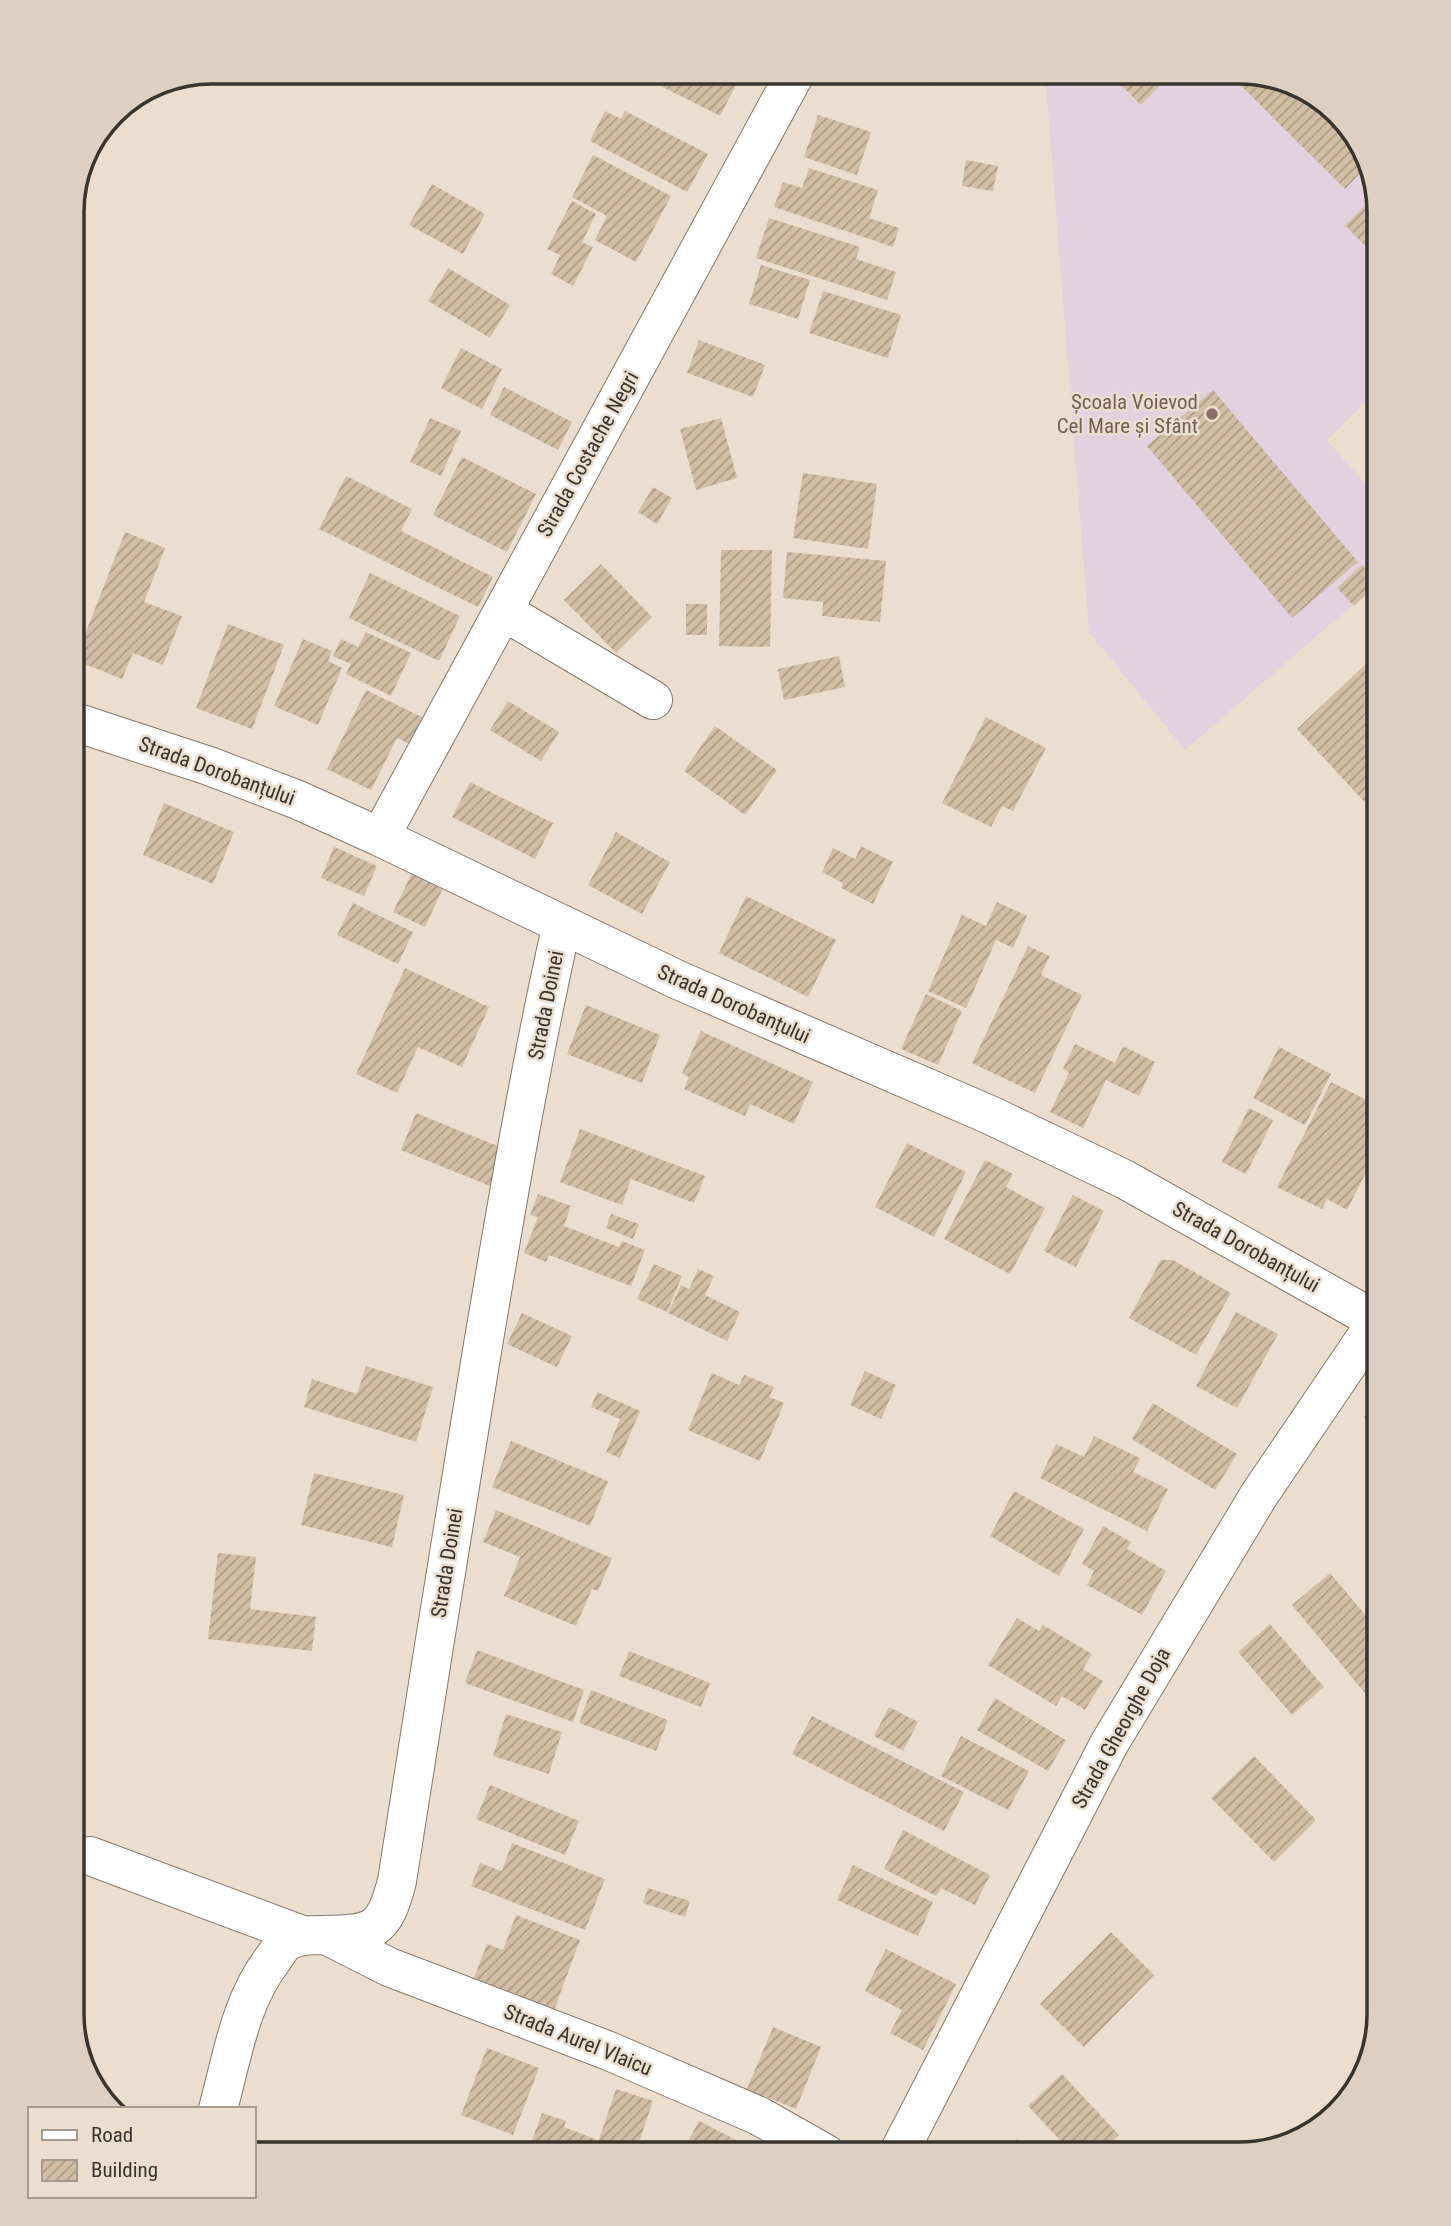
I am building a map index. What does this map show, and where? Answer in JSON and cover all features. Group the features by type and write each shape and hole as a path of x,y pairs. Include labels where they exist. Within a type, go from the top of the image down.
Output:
{"street":[{"name":"Strada Costache Negri","path":"380,837 789,84"},
{"path":"503,611 653,700"},
{"name":"Strada Dorobanțului","path":"84,725 209,766 298,800 678,980 990,1115 1112,1174 1367,1313"},
{"name":"Strada Doinei","path":"314,1935 365,1932 381,1924 391,1906 501,1236 562,924"},
{"name":"Strada Gheorghe Doja","path":"904,2142 1109,1744 1259,1495 1367,1335"},
{"name":"Strada Aurel Vlaicu","path":"90,1856 314,1935 389,1967 609,2051 759,2116 805,2142"},
{"path":"219,2107 245,2007 262,1972 284,1943 314,1935"}],"shaded area":[{"name":"Școala Voievod Cel Mare și Sfânt","path":"1046,84 1247,84 1280,91 1310,106 1335,128 1354,156 1365,187 1367,400 1327,440 1367,486 1367,592 1185,750 1089,632"}],"building":[{"path":"657,84 736,85 720,116"},
{"path":"1120,84 1161,84 1141,105"},
{"path":"1239,84 1264,86 1280,91 1295,97 1323,116 1345,141 1361,173 1345,189"},
{"path":"605,111 621,119 625,111 708,154 687,192 590,141"},
{"path":"818,115 871,132 857,175 804,157"},
{"path":"593,155 671,196 636,262 595,240 607,216 572,197"},
{"path":"966,160 998,166 993,191 962,186"},
{"path":"809,168 878,190 869,218 899,228 893,247 774,207 783,182 802,188"},
{"path":"432,184 485,214 463,254 409,225"},
{"path":"572,201 596,214 582,242 593,247 573,286 551,274 560,255 547,249"},
{"path":"1367,204 1367,248 1345,225"},
{"path":"769,218 860,247 856,259 896,272 887,300 756,258"},
{"path":"761,265 810,280 798,319 749,304"},
{"path":"448,268 510,305 490,338 428,301"},
{"path":"823,291 901,315 888,358 809,333"},
{"path":"699,340 765,365 753,397 687,373"},
{"path":"461,348 502,369 482,409 441,388"},
{"path":"504,387 572,422 558,450 490,415"},
{"path":"1213,390 1358,562 1292,618 1147,446"},
{"path":"430,418 461,431 441,476 410,462"},
{"path":"721,418 737,478 696,490 680,429"},
{"path":"462,457 536,494 507,552 433,515"},
{"path":"803,473 877,484 868,549 793,538"},
{"path":"346,476 412,509 401,531 493,577 478,607 319,529"},
{"path":"653,487 672,498 657,524 638,512"},
{"path":"125,532 165,548 144,602 182,616 163,665 133,653 122,679 84,664 84,637"},
{"path":"721,550 772,550 770,647 719,646"},
{"path":"787,552 886,561 880,622 822,616 823,602 783,598"},
{"path":"601,564 652,617 616,653 564,600"},
{"path":"1362,565 1367,570 1367,594 1354,606 1337,588"},
{"path":"370,573 460,616 439,661 349,618"},
{"path":"686,604 707,604 707,635 686,635"},
{"path":"228,624 284,645 252,729 196,708"},
{"path":"366,632 411,653 391,696 346,674 351,664 333,656 341,639 358,647"},
{"path":"303,639 332,651 328,661 342,668 318,725 274,706"},
{"path":"839,656 845,687 784,700 778,669"},
{"path":"1367,663 1367,805 1297,729"},
{"path":"366,690 428,720 415,747 397,738 371,790 327,769"},
{"path":"508,701 559,732 541,761 490,730"},
{"path":"986,717 1046,748 1013,811 1002,806 991,827 942,803"},
{"path":"715,726 777,770 745,815 684,771"},
{"path":"470,782 553,823 535,859 452,817"},
{"path":"164,803 234,832 213,884 143,855"},
{"path":"616,832 670,862 642,914 588,885"},
{"path":"861,846 893,862 873,904 841,888 843,883 822,872 833,848 855,859"},
{"path":"334,847 377,866 364,896 321,878"},
{"path":"413,871 444,886 425,927 393,912"},
{"path":"746,896 836,940 808,997 719,953"},
{"path":"997,902 1027,916 1013,948 996,940 966,1008 928,991 962,915 986,926"},
{"path":"353,903 413,932 398,964 337,935"},
{"path":"1028,946 1050,956 1041,975 1082,995 1035,1093 972,1063"},
{"path":"405,968 489,1007 462,1067 418,1047 397,1093 356,1074"},
{"path":"926,994 962,1011 938,1065 901,1049"},
{"path":"586,1005 660,1035 642,1083 567,1054"},
{"path":"701,1031 813,1082 794,1124 750,1104 745,1116 684,1089 689,1077 682,1073"},
{"path":"1075,1044 1115,1063 1123,1046 1155,1062 1139,1096 1106,1080 1083,1128 1050,1112 1069,1073 1063,1069"},
{"path":"1279,1047 1331,1074 1305,1125 1253,1098"},
{"path":"1331,1082 1367,1100 1367,1171 1347,1210 1327,1199 1322,1209 1277,1187"},
{"path":"1249,1108 1273,1120 1246,1174 1222,1162"},
{"path":"416,1113 505,1149 490,1186 401,1150"},
{"path":"580,1129 705,1176 694,1203 631,1179 622,1205 560,1182"},
{"path":"907,1143 966,1172 934,1237 875,1207"},
{"path":"985,1160 1013,1174 1006,1187 1045,1208 1010,1274 944,1239"},
{"path":"538,1194 571,1206 564,1226 619,1247 622,1241 645,1250 631,1286 549,1255 546,1262 524,1253 538,1217 530,1215"},
{"path":"1073,1195 1104,1211 1076,1267 1044,1251"},
{"path":"611,1214 639,1224 633,1239 606,1228"},
{"path":"1161,1260 1173,1260 1231,1293 1196,1355 1129,1318"},
{"path":"654,1264 682,1276 667,1312 637,1299"},
{"path":"698,1269 714,1276 705,1295 740,1312 727,1341 668,1313 681,1285 689,1289"},
{"path":"1236,1312 1278,1334 1237,1408 1196,1386"},
{"path":"522,1313 572,1336 557,1367 507,1344"},
{"path":"366,1366 433,1387 416,1442 304,1407 312,1379 357,1394"},
{"path":"865,1371 896,1385 881,1419 850,1405"},
{"path":"712,1373 739,1385 744,1375 774,1387 769,1397 784,1403 760,1461 688,1430"},
{"path":"597,1392 640,1411 620,1458 606,1452 620,1419 591,1407"},
{"path":"1153,1403 1237,1454 1215,1490 1132,1439"},
{"path":"1094,1436 1140,1458 1133,1472 1168,1489 1147,1531 1040,1478 1056,1444 1084,1457"},
{"path":"511,1441 608,1481 590,1526 492,1487"},
{"path":"314,1473 404,1495 392,1547 301,1525"},
{"path":"1014,1491 1084,1529 1059,1576 990,1536"},
{"path":"496,1510 612,1558 598,1591 592,1589 576,1626 504,1596 520,1557 483,1542"},
{"path":"1103,1526 1131,1542 1127,1549 1166,1571 1142,1615 1087,1585 1094,1571 1082,1564"},
{"path":"218,1553 256,1557 250,1609 316,1617 312,1651 208,1639"},
{"path":"1330,1573 1367,1617 1367,1696 1292,1605"},
{"path":"1017,1618 1039,1631 1043,1625 1092,1654 1083,1669 1103,1681 1085,1710 1062,1696 1056,1706 988,1665"},
{"path":"1270,1624 1324,1687 1292,1715 1238,1652"},
{"path":"477,1650 584,1690 573,1722 465,1683"},
{"path":"629,1651 710,1683 701,1707 619,1676"},
{"path":"591,1690 668,1720 656,1751 579,1723"},
{"path":"995,1698 1066,1740 1048,1771 977,1730"},
{"path":"889,1707 918,1722 903,1751 874,1736"},
{"path":"506,1714 562,1732 549,1774 493,1756"},
{"path":"812,1716 964,1792 944,1831 792,1754"},
{"path":"961,1736 1029,1771 1008,1810 941,1776"},
{"path":"1254,1756 1316,1820 1274,1862 1211,1798"},
{"path":"490,1785 579,1821 565,1855 476,1819"},
{"path":"903,1830 990,1875 975,1905 941,1888 936,1896 884,1869"},
{"path":"512,1843 605,1879 585,1930 471,1886 480,1863 502,1871"},
{"path":"853,1865 933,1902 918,1936 837,1900"},
{"path":"648,1888 690,1901 685,1917 643,1903"},
{"path":"516,1915 580,1940 553,2013 472,1983 487,1944 503,1950"},
{"path":"1111,1932 1154,1975 1084,2047 1040,2004"},
{"path":"886,1949 956,1984 923,2050 890,2033 902,2010 865,1991"},
{"path":"773,2027 821,2047 796,2109 747,2089"},
{"path":"487,2048 539,2068 513,2135 461,2115"},
{"path":"1062,2074 1119,2135 1112,2142 1062,2142 1028,2106"},
{"path":"616,2089 653,2101 639,2142 598,2142"},
{"path":"542,2113 566,2121 564,2127 595,2139 594,2142 531,2142"},
{"path":"699,2121 740,2142 688,2142"}],"place":[{"name":"Școala Voievod Cel Mare și Sfânt","path":"1212,414"}]}
